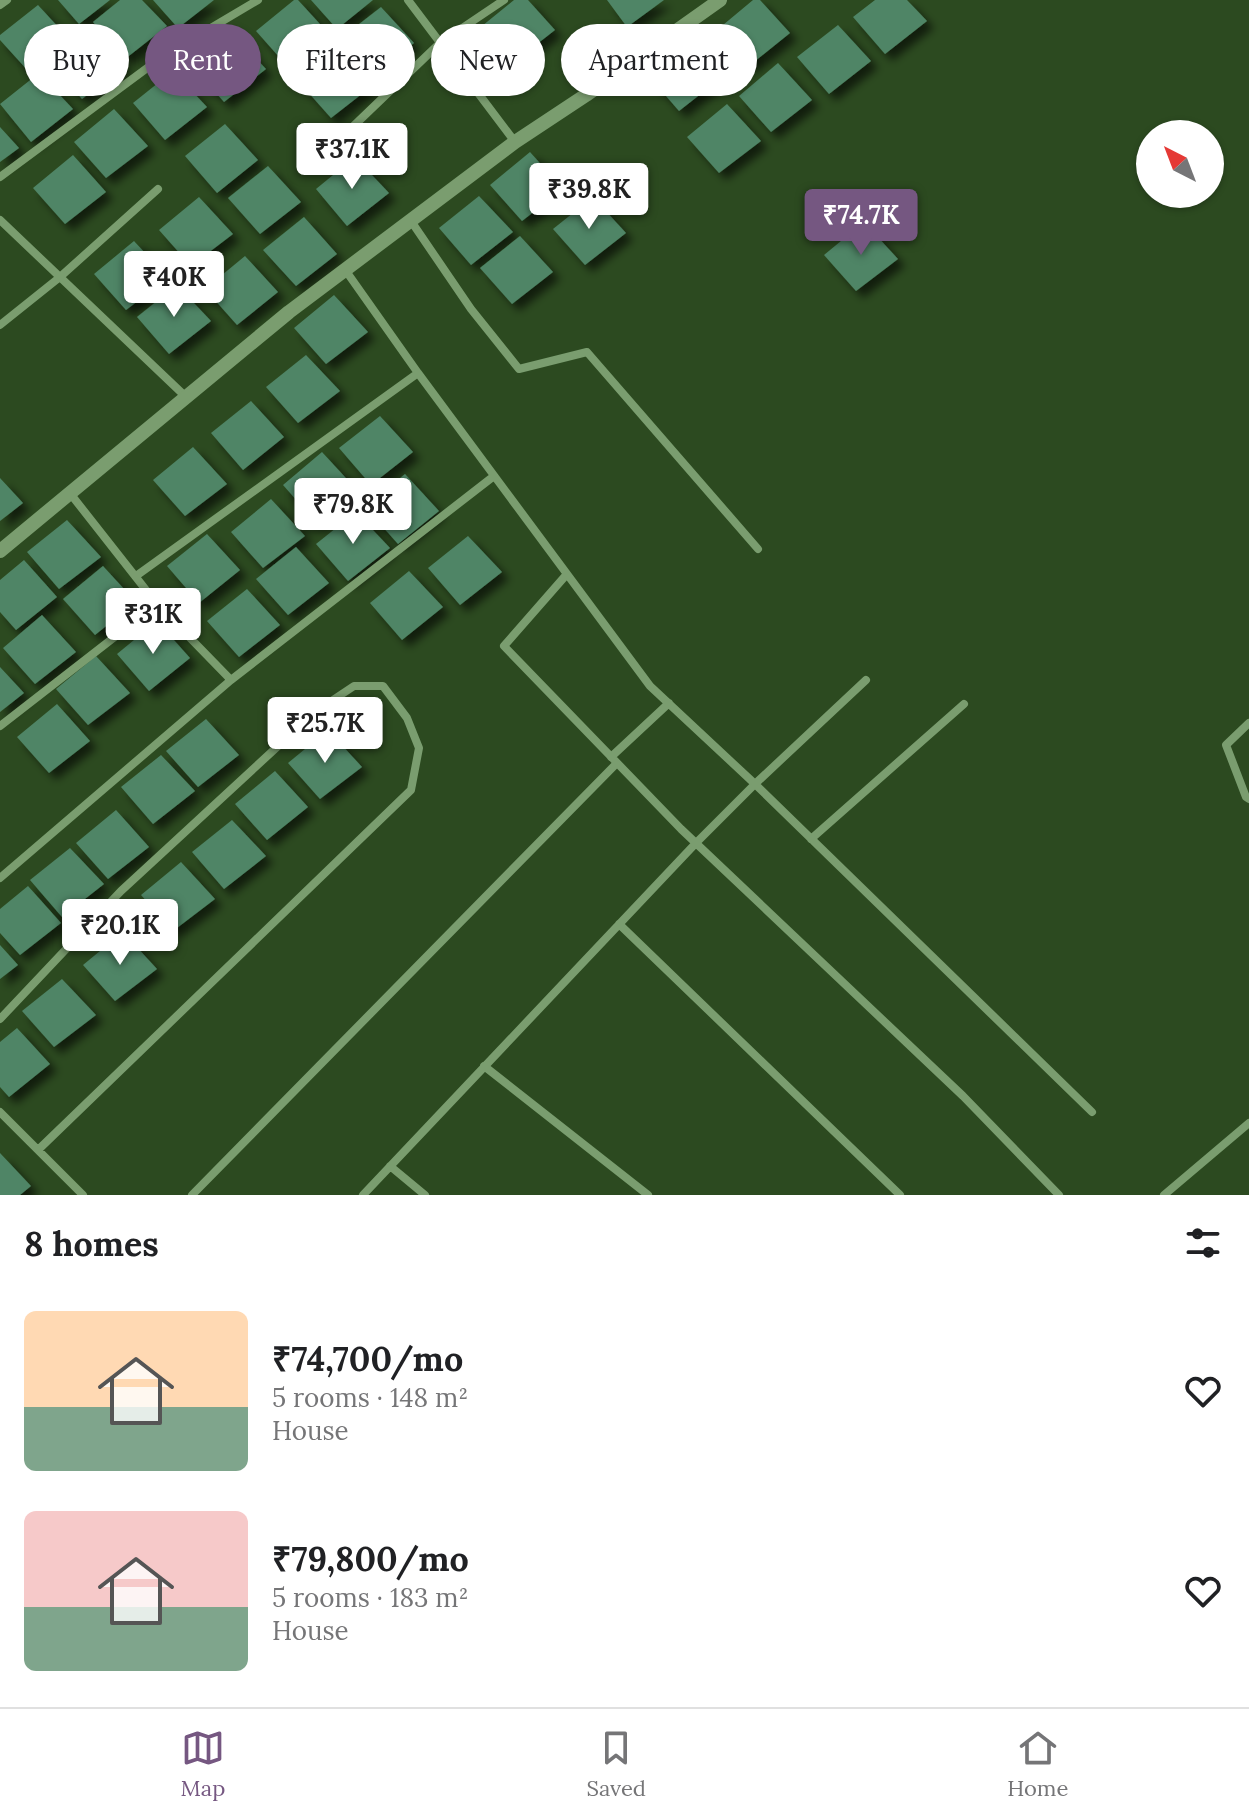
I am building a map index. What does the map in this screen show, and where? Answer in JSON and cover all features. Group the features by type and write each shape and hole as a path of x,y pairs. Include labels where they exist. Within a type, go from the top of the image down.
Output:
{"street":[{"path":"0,5 7,0"},
{"path":"0,177 162,57 258,0"},
{"path":"408,0 431,31"},
{"path":"468,24 504,0"},
{"path":"0,551 289,312 515,142 720,0"},
{"path":"316,162 431,52"},
{"path":"480,96 515,142"},
{"path":"0,325 60,277 158,189"},
{"path":"0,220 185,396"},
{"path":"411,221 471,309 519,369 587,352 758,549"},
{"path":"346,271 650,686 1092,1112"},
{"path":"136,576 418,373"},
{"path":"0,878 231,680 494,476"},
{"path":"69,492 157,604 231,680"},
{"path":"567,574 504,646 696,843 963,1096 1059,1195"},
{"path":"0,726 157,604"},
{"path":"363,1195 696,843 866,680"},
{"path":"0,1019 121,891 315,712 354,686 383,686 407,718 419,748 411,790 38,1150"},
{"path":"192,1195 669,703"},
{"path":"811,839 964,704"},
{"path":"1249,723 1226,745 1249,799"},
{"path":"619,924 900,1195"},
{"path":"484,1066 648,1195"},
{"path":"0,1112 81,1194"},
{"path":"1164,1195 1249,1123"},
{"path":"390,1166 425,1195"}],"building":[{"path":"58,0 110,0 79,24"},
{"path":"120,0 142,0 165,24 145,24 145,43 129,56 129,24 93,22"},
{"path":"153,0 214,0 183,24 174,24"},
{"path":"294,0 298,0 320,24 277,24 277,55 261,37 261,27"},
{"path":"311,0 373,0 343,24 333,24"},
{"path":"514,0 528,0 555,30 545,38 545,24 484,24"},
{"path":"607,0 664,0 631,24 625,24"},
{"path":"753,0 760,0 790,33 757,60 757,24 724,24"},
{"path":"875,0 907,0 927,21 885,54 853,17"},
{"path":"38,5 55,24 24,24 24,66 0,40 0,35"},
{"path":"381,7 397,24 359,24"},
{"path":"838,25 871,61 829,94 797,57"},
{"path":"778,63 812,100 771,132 739,96 757,96 757,81"},
{"path":"24,85 24,96 61,96 73,109 31,142 0,104"},
{"path":"145,93 145,96 197,96 207,107 165,140 133,103"},
{"path":"311,96 359,96 331,118"},
{"path":"666,96 698,96 679,111"},
{"path":"727,104 761,141 719,173 687,137"},
{"path":"114,109 148,146 106,178 74,142"},
{"path":"225,124 258,160 217,193 185,156"},
{"path":"0,127 19,148 0,162"},
{"path":"530,152 563,189 522,221 490,185"},
{"path":"73,155 106,192 65,224 33,188"},
{"path":"355,157 389,193 347,226 316,189"},
{"path":"268,166 301,202 260,234 228,198"},
{"path":"479,196 513,232 471,265 439,228"},
{"path":"199,197 233,234 191,266 159,230"},
{"path":"593,197 626,233 585,265 553,229"},
{"path":"304,217 337,254 296,286 263,250"},
{"path":"864,222 898,259 856,291 824,255"},
{"path":"520,236 553,272 512,304 480,268"},
{"path":"134,241 168,278 126,310 94,274"},
{"path":"245,256 278,292 237,325 205,289"},
{"path":"177,285 211,321 169,354 137,317"},
{"path":"334,295 368,332 326,364 294,328"},
{"path":"306,355 340,391 298,423 266,387"},
{"path":"251,401 284,437 243,470 211,433"},
{"path":"380,416 413,452 371,485 339,448"},
{"path":"193,447 227,484 185,516 153,480"},
{"path":"322,452 356,489 315,521 283,485"},
{"path":"405,474 439,511 398,544 365,507"},
{"path":"0,478 23,503 0,521"},
{"path":"271,499 305,536 263,568 231,532"},
{"path":"356,512 390,548 348,581 316,544"},
{"path":"67,520 101,557 59,589 27,552"},
{"path":"207,534 240,570 199,603 167,566"},
{"path":"468,536 502,572 460,605 428,568"},
{"path":"296,547 329,583 288,615 256,579"},
{"path":"24,560 57,597 16,630 0,612 0,580"},
{"path":"103,566 136,602 95,635 63,599"},
{"path":"409,571 443,607 402,640 370,603"},
{"path":"247,589 280,625 239,657 207,621"},
{"path":"42,615 76,652 35,684 3,648"},
{"path":"157,621 190,658 149,691 117,654"},
{"path":"96,656 130,693 88,725 56,689"},
{"path":"0,667 24,693 0,712"},
{"path":"57,704 90,741 49,773 17,737"},
{"path":"206,719 239,755 198,787 166,751"},
{"path":"328,730 362,767 320,799 288,763"},
{"path":"161,755 195,791 153,824 121,787"},
{"path":"275,771 308,807 267,840 235,804"},
{"path":"116,810 149,847 108,879 76,843"},
{"path":"232,820 266,856 224,889 192,852"},
{"path":"70,848 104,884 62,917 30,880"},
{"path":"181,862 215,899 173,931 141,895"},
{"path":"28,886 61,923 20,955 0,933 0,909"},
{"path":"123,932 157,969 115,1001 83,965"},
{"path":"0,945 18,965 0,979"},
{"path":"62,979 96,1015 54,1047 22,1011"},
{"path":"17,1028 50,1064 9,1097 0,1087 0,1042"},
{"path":"0,1153 31,1186 20,1195 0,1195"}]}
